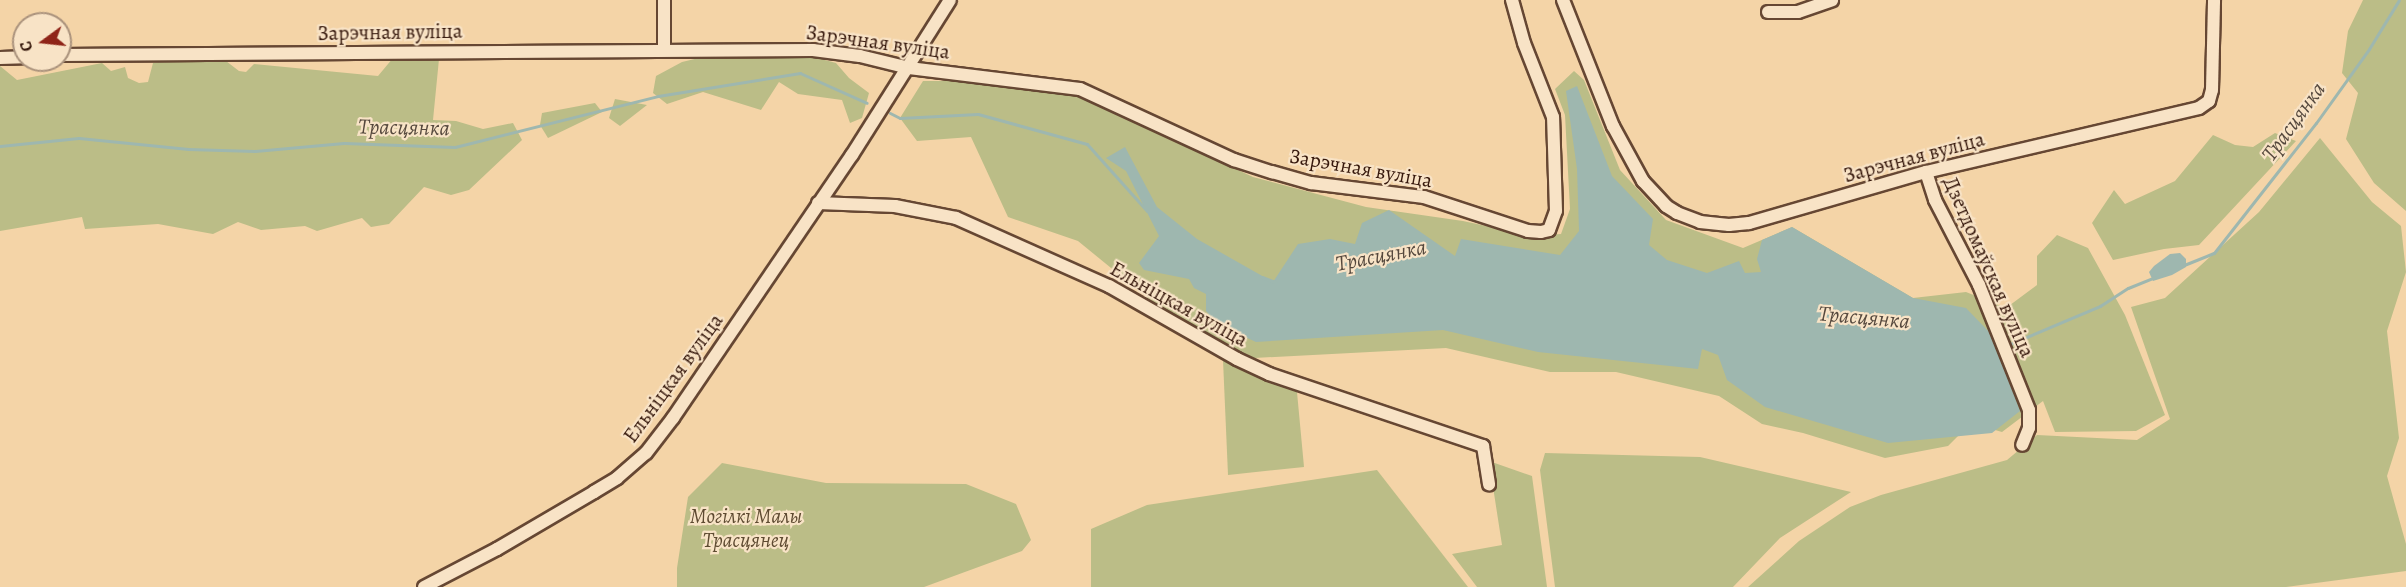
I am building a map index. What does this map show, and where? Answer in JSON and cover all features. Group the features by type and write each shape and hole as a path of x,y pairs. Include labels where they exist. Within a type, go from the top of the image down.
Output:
{"street":[{"path":"664,0 664,50"},
{"name":"Ельніцкая вуліца","path":"424,587 497,549 594,492 617,478 646,453 673,418 909,68 950,0"},
{"name":"Зарэчная вуліца","path":"72,55 813,50 909,68 1080,88 1234,160 1272,172 1311,183 1424,197 1528,231 1541,232 1549,230 1556,210 1553,117 1524,43 1512,0"},
{"name":"Зарэчная вуліца","path":"1563,0 1572,29 1613,126 1643,181 1666,206 1700,222 1749,223 1926,172 2199,108 2209,101 2212,90 2214,0"},
{"path":"1768,12 1798,12 1832,0"},
{"name":"Дзетдомаўская вуліца","path":"1926,172 1935,200 1979,285 2029,410 2029,428 2022,445"},
{"name":"Ельніцкая вуліца","path":"818,202 895,206 956,218 1109,286 1237,360 1269,374 1483,446 1489,485"}],"green space":[{"path":"2363,0 2406,0 2406,211 2374,183 2346,139 2358,93 2342,73 2348,31"},
{"path":"803,54 836,63 849,78 869,93 862,118 850,123 842,100 798,94 779,82 761,110 703,92 667,104 653,93 656,76 682,62 703,57 752,55 785,58"},
{"path":"393,58 439,59 433,120 456,121 483,129 513,123 522,140 469,190 451,195 424,187 389,224 371,227 362,218 317,231 305,226 261,230 238,222 213,234 158,224 85,229 82,217 0,231 0,66 17,80 57,72 72,72 72,69 102,63 111,71 125,67 128,78 139,83 148,82 153,63 176,59 226,61 239,71 246,72 254,64 378,76"},
{"path":"1574,71 1584,80 1620,170 1666,220 1743,248 1792,227 1913,298 1966,292 2006,308 2037,285 2037,256 2057,235 2088,248 2125,315 2165,415 2136,431 2055,432 2043,401 2002,432 1995,430 1959,435 1948,446 1885,458 1803,433 1762,424 1719,396 1616,372 1550,372 1446,348 1254,358 1187,330 1078,241 1008,217 971,137 917,141 900,118 923,81 977,81 1078,95 1253,177 1366,207 1463,221 1533,236 1561,234 1570,209 1565,115 1555,89"},
{"path":"615,99 647,105 620,126 609,118"},
{"path":"595,103 602,112 548,138 540,125 542,113"},
{"path":"2275,133 2296,141 2199,245 2164,249 2113,260 2092,223 2114,190 2125,204 2175,181 2213,135 2235,145 2253,147"},
{"path":"2320,138 2372,202 2401,226 2406,272 2387,331 2399,438 2387,476 2406,544 2406,571 2286,587 1748,587 1799,541 1850,507 1881,495 2007,460 2037,435 2137,440 2170,419 2131,307 2165,298 2259,212"},
{"path":"1223,360 1297,392 1304,467 1228,475"},
{"path":"1545,453 1700,457 1851,492 1780,538 1733,587 1555,587 1540,470"},
{"path":"1489,461 1532,476 1547,587 1477,587 1452,554 1502,545"},
{"name":"Могілкі Малы Трасцянец","path":"722,463 826,483 966,484 1016,504 1031,540 1022,551 924,587 677,587 677,568 688,497"},
{"path":"1377,470 1468,587 1091,587 1091,529 1147,505"}],"water":[{"path":"1577,86 1612,176 1653,219 1649,245 1667,260 1707,273 1739,261 1745,273 1761,272 1757,259 1762,240 1792,227 1913,298 1966,308 1994,337 2020,411 1992,433 1888,443 1765,407 1727,380 1718,355 1702,349 1698,369 1538,352 1443,330 1256,342 1217,324 1206,311 1206,294 1194,288 1189,279 1144,270 1139,263 1159,236 1126,171 1106,158 1125,147 1157,207 1197,239 1273,282 1298,244 1330,239 1355,244 1362,223 1389,210 1455,256 1461,239 1560,255 1579,231 1577,169 1566,91"},
{"path":"2180,253 2186,259 2186,267 2172,275 2153,281 2149,272 2154,266 2170,254"}],"waterway":[{"name":"Трасцянка","path":"2184,265 2214,253 2316,123 2369,49 2399,0"},
{"name":"Трасцянка","path":"0,146 79,138 188,149 255,151 344,143 455,147 658,96 800,73 867,103"},
{"name":"Трасцянка","path":"890,113 900,118 978,114 1087,144 1147,211"},
{"name":"Трасцянка","path":"1262,277 1275,282"},
{"name":"Трасцянка","path":"2010,344 2100,306 2128,288 2155,277"}]}
